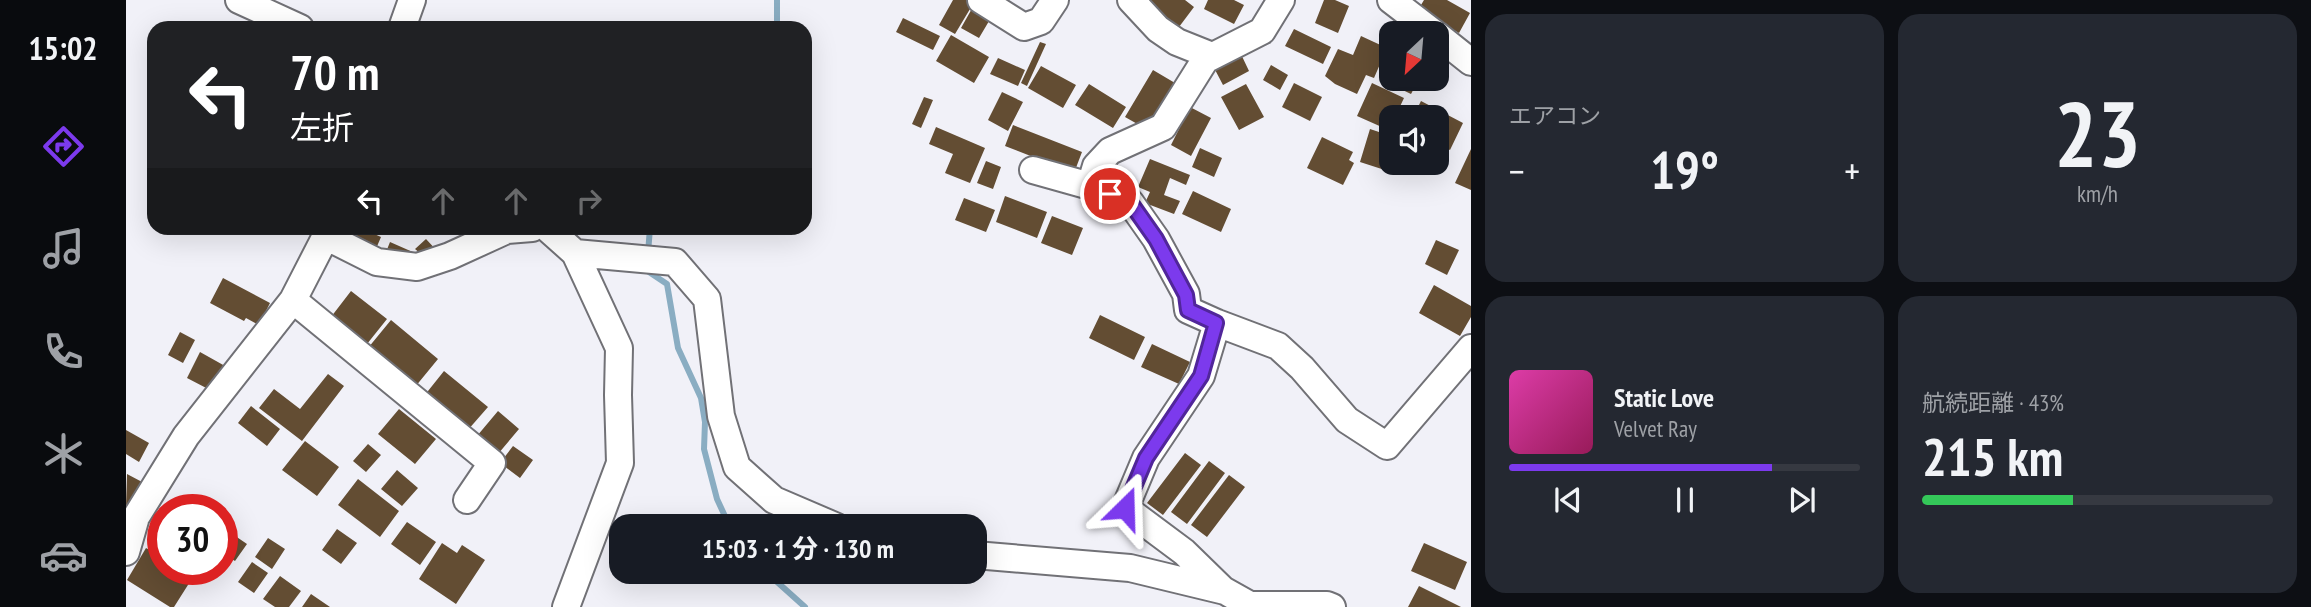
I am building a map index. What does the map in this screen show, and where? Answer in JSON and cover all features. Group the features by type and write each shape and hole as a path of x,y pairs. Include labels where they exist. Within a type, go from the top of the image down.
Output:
{"street":[{"path":"239,0 285,21"},
{"path":"404,21 412,0"},
{"path":"981,0 1024,27 1041,21 1055,0"},
{"path":"1131,0 1158,29 1177,42 1212,56"},
{"path":"1090,186 1096,166 1110,150 1163,127 1205,60 1262,30 1281,0"},
{"path":"1391,0 1418,21"},
{"path":"1449,45 1471,62"},
{"path":"1033,170 1090,186 1130,202 1156,239 1186,295 1188,310 1278,346 1302,368 1347,420 1387,446 1471,348"},
{"path":"126,552 136,517 186,436 293,300 326,235"},
{"path":"333,235 377,262 417,267 450,256 495,235"},
{"path":"555,235 575,253 619,348 620,463 566,607"},
{"path":"575,253 675,262 707,299 721,416 737,467 774,500 807,514"},
{"path":"293,300 492,463 467,500"},
{"path":"1216,323 1201,376 1146,458 1125,508 1184,552 1217,599"},
{"path":"987,556 1130,568 1165,576 1217,599 1250,605 1332,607"}],"building":[{"path":"953,0 966,0 973,4 955,34 939,25"},
{"path":"1144,0 1185,0 1194,7 1179,27"},
{"path":"1208,0 1234,0 1244,5 1234,24 1204,9"},
{"path":"1324,0 1335,0 1349,6 1338,33 1315,23"},
{"path":"1424,0 1447,0 1470,13 1459,33 1449,27 1449,21 1438,21 1418,10"},
{"path":"974,5 992,16 979,38 961,28"},
{"path":"903,18 940,36 933,50 896,32"},
{"path":"1294,29 1331,47 1323,64 1285,46"},
{"path":"951,35 989,57 974,83 936,61"},
{"path":"1361,36 1379,44 1379,66 1374,78 1366,75 1357,94 1325,76 1338,49 1353,55"},
{"path":"1040,42 1046,44 1027,86 1021,83"},
{"path":"1239,50 1249,71 1223,85 1212,64"},
{"path":"998,58 1025,70 1018,86 990,74"},
{"path":"1271,65 1288,75 1280,90 1263,80"},
{"path":"1041,66 1076,85 1063,108 1028,88"},
{"path":"1153,70 1175,83 1148,130 1125,117"},
{"path":"1294,83 1322,97 1310,121 1282,107"},
{"path":"1372,83 1379,86 1379,91 1389,91 1404,98 1401,105 1379,105 1379,126 1357,116"},
{"path":"1089,84 1126,107 1113,128 1075,105"},
{"path":"1246,84 1264,117 1239,130 1221,97"},
{"path":"1002,92 1023,102 1008,131 988,120"},
{"path":"924,97 933,100 921,128 912,124"},
{"path":"1190,107 1211,118 1191,156 1171,145"},
{"path":"1449,116 1463,123 1449,149"},
{"path":"1013,125 1082,152 1074,173 1005,146"},
{"path":"936,127 985,148 970,183 945,173 953,154 929,144"},
{"path":"1370,129 1379,132 1379,168 1360,162"},
{"path":"1322,137 1353,152 1349,160 1354,163 1343,185 1307,168"},
{"path":"1200,148 1222,158 1214,177 1192,167"},
{"path":"1471,149 1471,190 1455,183"},
{"path":"1150,159 1190,175 1186,185 1170,178 1164,195 1180,201 1174,214 1145,203 1150,192 1138,187"},
{"path":"986,161 1001,167 993,189 977,183"},
{"path":"1193,191 1231,209 1221,232 1182,214"},
{"path":"1005,196 1047,212 1037,238 996,222"},
{"path":"964,198 995,210 986,232 955,220"},
{"path":"1052,216 1083,228 1072,255 1041,243"},
{"path":"377,235 381,237 375,251 345,237"},
{"path":"426,239 439,253 427,259 415,249"},
{"path":"1436,240 1459,250 1447,275 1425,264"},
{"path":"390,242 415,253 411,262 386,252"},
{"path":"223,278 270,303 259,325 246,318 244,321 210,303"},
{"path":"1434,285 1471,306 1471,317 1460,336 1419,313"},
{"path":"351,291 387,319 367,344 331,317"},
{"path":"1100,315 1145,337 1134,360 1089,338"},
{"path":"391,320 438,359 415,387 368,348"},
{"path":"180,332 195,340 183,363 168,355"},
{"path":"1152,344 1190,362 1179,384 1141,367"},
{"path":"200,352 225,366 212,391 187,378"},
{"path":"444,371 488,407 467,431 424,396"},
{"path":"328,374 344,386 302,441 259,408 274,389 300,409"},
{"path":"251,406 280,429 267,446 238,423"},
{"path":"399,409 436,439 415,464 378,434"},
{"path":"498,411 519,429 498,454 477,436"},
{"path":"126,430 149,443 139,462 126,454"},
{"path":"305,441 339,467 317,496 282,470"},
{"path":"368,444 381,455 366,472 353,461"},
{"path":"513,446 533,460 520,478 500,463"},
{"path":"1185,453 1201,465 1163,515 1147,503"},
{"path":"1209,461 1225,473 1187,524 1171,512"},
{"path":"397,470 418,488 402,506 381,489"},
{"path":"127,474 144,483 131,509 126,506"},
{"path":"1229,475 1245,487 1207,537 1191,525"},
{"path":"358,479 399,511 380,537 338,505"},
{"path":"407,522 436,542 420,565 391,544"},
{"path":"337,529 357,543 341,564 322,550"},
{"path":"238,538 247,544 238,557"},
{"path":"268,538 285,549 272,569 255,557"},
{"path":"442,543 457,553 462,545 485,560 456,604 419,579"},
{"path":"1424,543 1467,562 1455,590 1411,571"},
{"path":"146,548 147,585 188,585 174,607 170,607 127,580"},
{"path":"252,562 268,573 254,593 238,582"},
{"path":"280,576 301,591 289,607 275,607 263,599"},
{"path":"1419,586 1461,607 1408,607"},
{"path":"311,594 330,607 302,607"}],"waterway":[{"path":"777,0 777,21"},
{"path":"648,253 649,235"},
{"path":"646,268 667,284 678,348 701,398 705,422 704,449 717,499 724,514"},
{"path":"779,584 805,607"}],"route":[{"path":"1110,194 1130,202 1156,239 1186,295 1188,310 1216,323 1201,376 1146,458 1125,508"}]}
